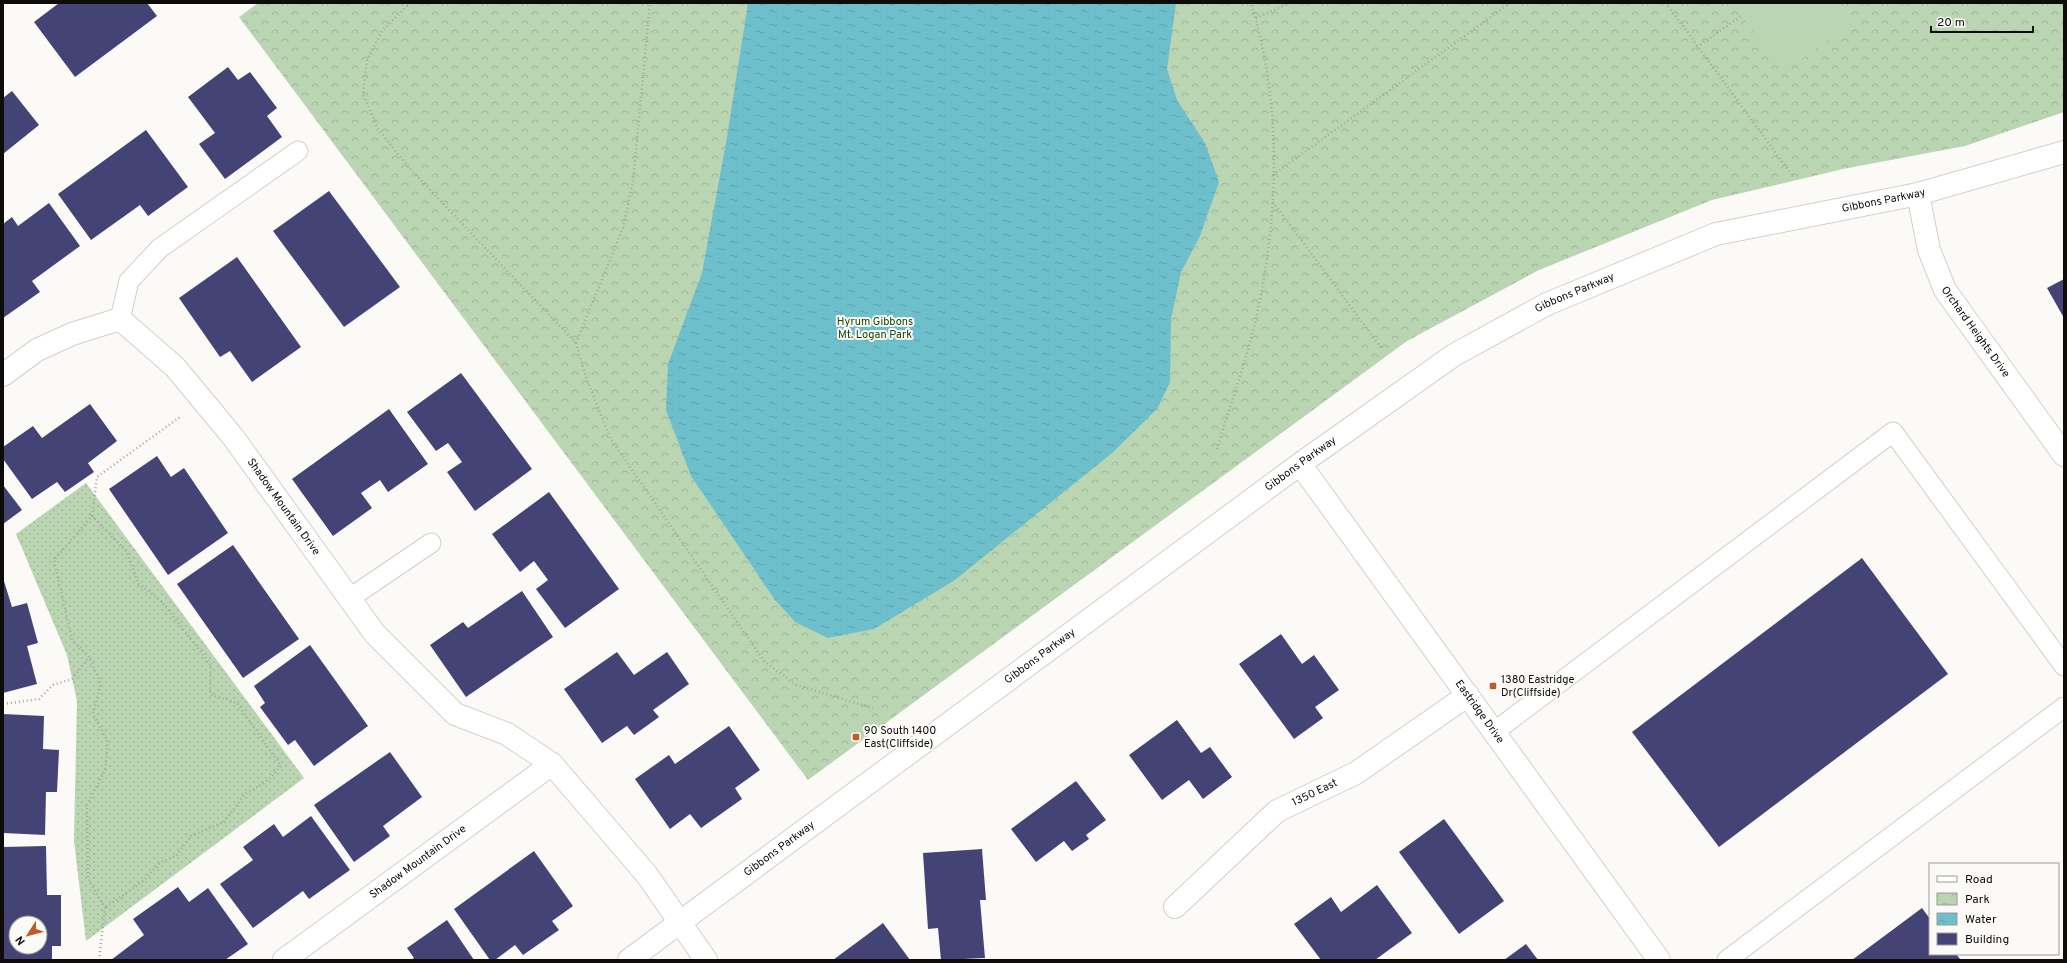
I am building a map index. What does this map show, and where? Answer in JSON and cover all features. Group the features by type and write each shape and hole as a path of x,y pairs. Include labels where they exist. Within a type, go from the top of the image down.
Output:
{"street":[{"name":"Gibbons Parkway","path":"629,960 1300,464 1454,356 1547,304 1716,234 1918,194 2064,152"},
{"name":"Orchard Heights Drive","path":"1918,194 1929,250 1945,290 2064,455"},
{"path":"3,375 37,350 72,334 120,319"},
{"name":"Shadow Mountain Drive","path":"120,319 175,367 233,437 375,634 455,714 507,734 552,764 647,875 706,960"},
{"name":"Eastridge Drive","path":"1300,464 1659,960"},
{"name":"1350 East","path":"1175,907 1277,811 1356,773 1468,695"},
{"name":"Shadow Mountain Drive","path":"284,960 552,764"}],"lane":[{"path":"120,319 129,280 160,248 298,151"},
{"path":"1494,732 1893,432 2064,666"},
{"path":"350,598 431,543"},
{"path":"1727,960 2064,707"}],"path":[{"path":"410,3 382,31 367,60 363,94 378,129 411,170 576,343 586,377 610,438 764,661 796,685 873,708"},
{"path":"576,343 624,222 633,181 650,3"},
{"path":"1217,449 1254,327 1272,223 1273,174 1270,90 1256,18 1251,3"},
{"path":"1256,18 1290,3"},
{"path":"1273,174 1510,3"},
{"path":"1666,3 1792,175"},
{"path":"1698,48 1741,16"},
{"path":"1272,201 1382,349"},
{"path":"99,960 105,908 88,879 87,805 105,770 108,742 93,714 101,684 89,657 72,640 54,560 92,516 97,477 203,400"},
{"path":"92,516 127,552 138,583 162,602 211,665 210,694 237,704 281,766 266,782 245,794 224,822 192,836 177,854 161,862 143,881 105,908"},
{"path":"3,704 39,699 53,685 72,679 89,657"}],"green space":[{"name":"Hyrum Gibbons Mt. Logan Park","path":"258,3 2064,3 2064,112 1965,146 1843,169 1712,200 1539,270 1407,341 808,780 239,17"},
{"path":"1733,3 1841,3 1854,22 1782,73"},
{"path":"86,483 304,778 86,941 74,841 77,701 67,655 16,534"}],"water":[{"path":"748,3 1176,3 1167,69 1177,100 1205,143 1219,182 1200,236 1181,272 1171,319 1170,382 1157,409 1112,453 955,580 874,629 828,638 795,622 775,600 691,476 666,410 668,364 702,273 726,143"}],"building":[{"path":"59,3 147,3 157,16 75,77 34,22"},
{"path":"228,67 238,80 250,72 277,108 267,116 282,137 225,179 199,144 215,133 188,97"},
{"path":"12,91 39,125 3,154 3,98"},
{"path":"146,130 188,187 148,216 140,205 91,240 58,194"},
{"path":"329,191 400,287 344,327 273,231"},
{"path":"49,203 80,246 32,281 40,292 3,318 3,224 12,217 18,226"},
{"path":"237,257 301,347 252,382 230,351 220,357 179,298"},
{"path":"2064,279 2064,318 2047,288"},
{"path":"461,373 532,469 475,511 447,472 462,462 448,443 436,451 407,412"},
{"path":"90,404 117,441 88,463 94,472 65,492 57,482 32,499 3,459 3,447 33,426 42,438"},
{"path":"389,409 428,464 388,492 380,480 361,493 372,508 333,536 292,479"},
{"path":"157,456 171,477 184,468 228,533 168,575 109,489"},
{"path":"3,485 22,510 3,524"},
{"path":"549,492 619,589 565,628 536,589 548,580 534,561 520,572 492,534"},
{"path":"233,545 299,639 243,678 177,584"},
{"path":"1862,558 1948,674 1719,847 1632,732"},
{"path":"3,578 12,607 27,603 38,643 27,646 37,684 3,693"},
{"path":"522,591 553,637 466,697 430,645 463,622 468,628"},
{"path":"1281,634 1302,664 1314,655 1339,690 1315,707 1323,718 1294,739 1239,664"},
{"path":"310,645 368,726 314,766 295,740 288,745 260,707 265,703 254,686"},
{"path":"617,652 634,675 667,652 689,684 653,710 659,717 634,735 627,726 602,743 564,689"},
{"path":"3,714 44,716 43,749 59,750 57,792 46,792 45,835 3,833"},
{"path":"1177,720 1201,753 1210,747 1232,777 1203,799 1189,780 1162,800 1129,755"},
{"path":"729,726 760,770 735,788 742,799 701,828 690,814 670,829 635,779 669,755 675,764"},
{"path":"390,752 422,797 383,826 390,836 354,862 314,805"},
{"path":"1076,781 1106,820 1086,835 1089,839 1072,851 1064,841 1036,862 1011,829"},
{"path":"311,816 350,870 309,899 303,891 253,928 220,884 253,860 243,847 274,824 283,837"},
{"path":"1444,819 1504,901 1459,934 1399,852"},
{"path":"46,846 47,895 61,895 61,946 52,946 52,960 3,960 3,847"},
{"path":"982,849 986,900 980,900 985,958 941,960 938,928 928,929 923,853"},
{"path":"534,851 573,906 552,921 559,930 523,955 515,945 495,960 490,960 454,909"},
{"path":"1377,885 1412,933 1375,960 1321,960 1294,924 1331,897 1341,912"},
{"path":"178,887 189,902 208,888 248,944 225,960 111,960 144,935 133,919"},
{"path":"1922,908 1929,918 1929,955 1957,955 1960,959 1958,960 1852,960"},
{"path":"447,920 474,960 410,960 414,958 407,948"},
{"path":"883,923 910,960 833,960"},
{"path":"1526,944 1538,960 1504,960"}],"place":[{"name":"1380 Eastridge Dr(Cliffside)","path":"1493,686"},
{"name":"90 South 1400 East(Cliffside)","path":"856,737"}]}
